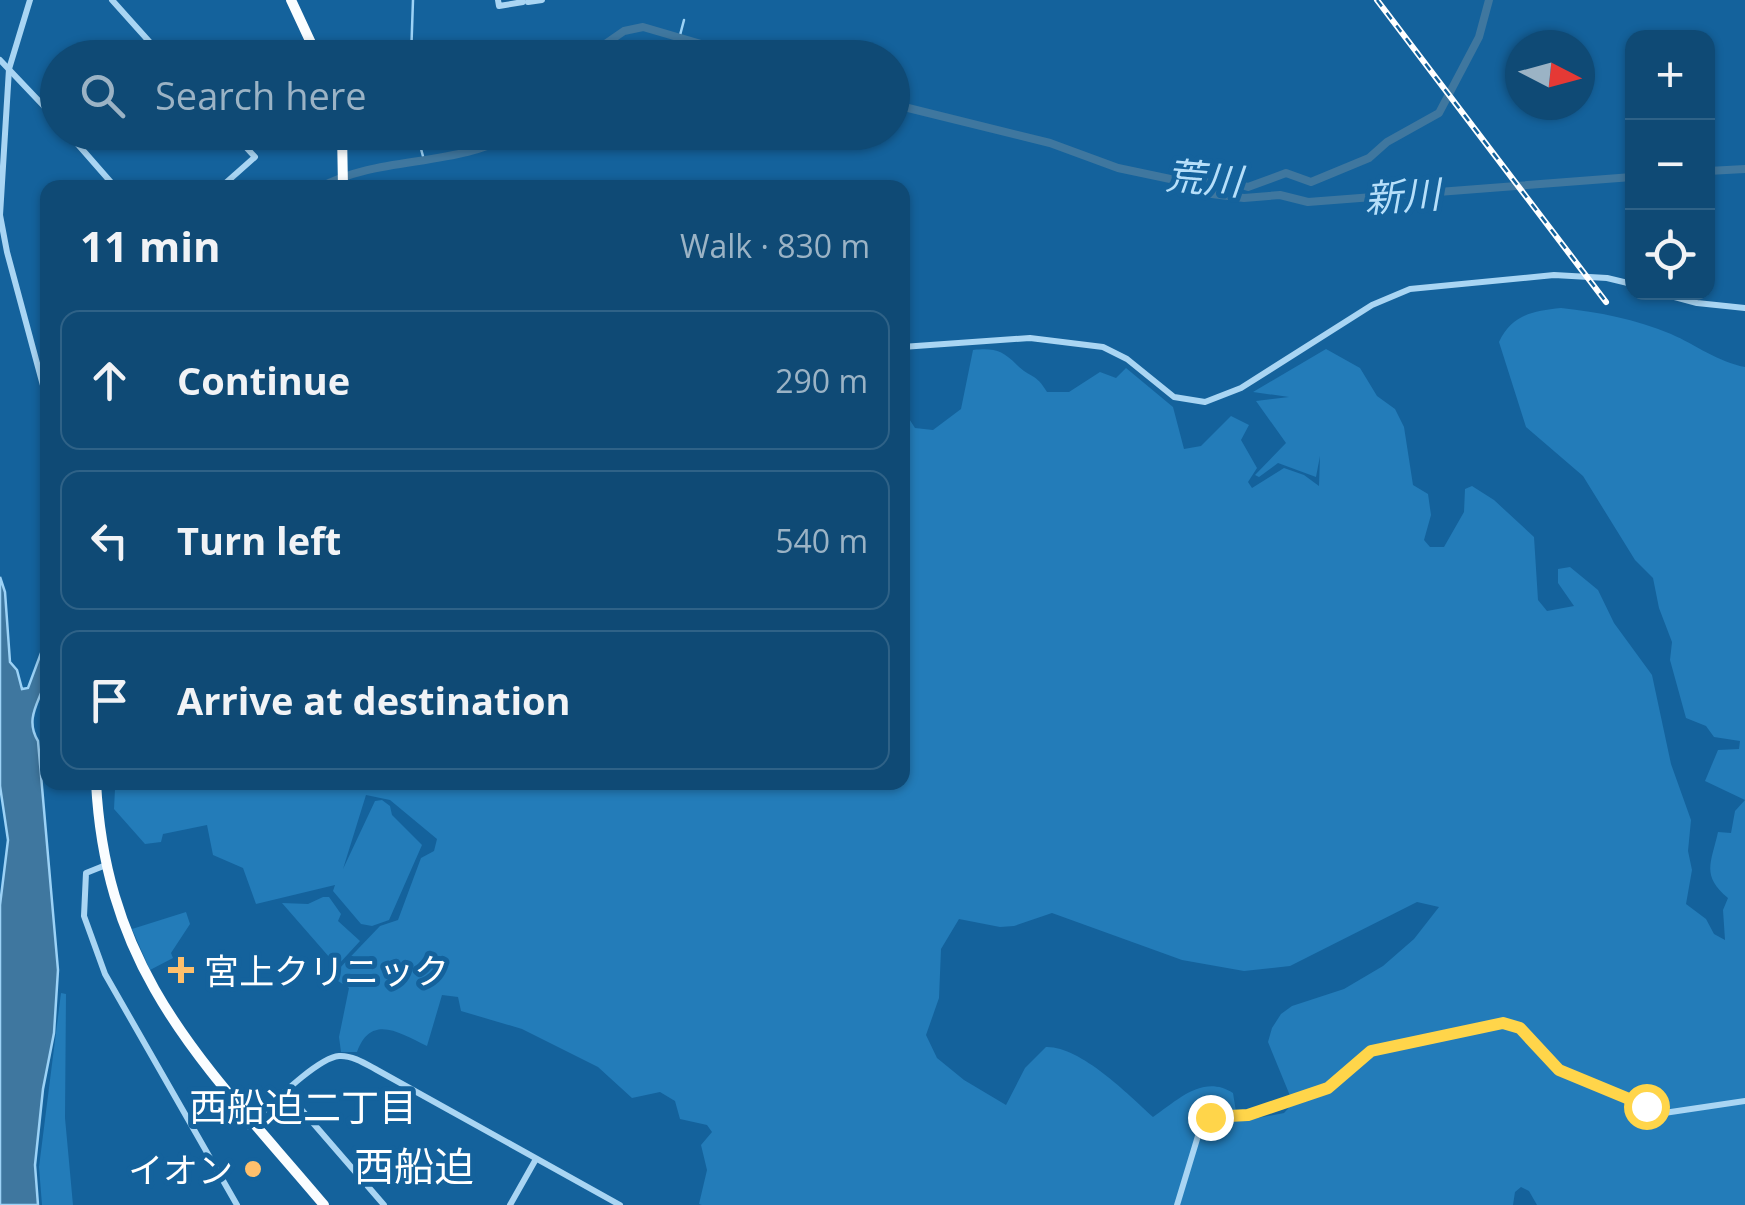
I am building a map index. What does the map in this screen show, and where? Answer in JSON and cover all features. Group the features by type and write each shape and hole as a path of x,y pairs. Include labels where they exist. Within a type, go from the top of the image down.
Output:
{"highway":[{"path":"294,0 313,40"},
{"path":"340,180 341,150"},
{"path":"94,790 103,865 118,929 150,997 184,1048 324,1205"},
{"path":"251,1124 316,1205"}],"street":[{"path":"30,0 9,69 2,226 40,373"},
{"path":"112,0 148,40"},
{"path":"498,0 499,6 542,0"},
{"path":"0,60 40,103"},
{"path":"83,150 109,180"},
{"path":"229,180 255,157 249,150"},
{"path":"910,347 1030,338 1103,347 1127,359 1174,397 1204,402 1241,388 1372,305 1427,285 1554,274 1625,282"},
{"path":"1686,300 1745,308"},
{"path":"103,865 85,875 83,908 101,965 238,1205"},
{"path":"1177,1205 1201,1126 1210,1117 1248,1115 1328,1088 1371,1051 1486,1025 1503,1023 1520,1028 1559,1070 1664,1113 1745,1102"},
{"path":"251,1124 327,1059 353,1058 620,1205"},
{"path":"286,1093 384,1205"},
{"path":"510,1205 536,1159"}],"shaded area":[{"path":"1561,308 1644,324 1745,367 1745,800 1705,781 1718,750 1739,749 1740,741 1714,737 1706,726 1686,718 1670,660 1672,642 1653,578 1635,560 1583,476 1526,427 1499,342 1517,320"},
{"path":"1326,349 1360,368 1377,396 1395,409 1404,427 1413,485 1428,494 1431,515 1424,540 1430,547 1444,547 1464,512 1465,489 1472,486 1494,500 1534,537 1538,600 1547,611 1574,606 1558,583 1558,569 1570,567 1598,590 1614,623 1652,675 1671,764 1691,820 1688,851 1692,870 1686,904 1706,919 1714,934 1725,940 1723,910 1728,898 1714,882 1710,868 1718,832 1731,833 1735,811 1745,800 1745,1205 1537,1205 1529,1191 1521,1187 1515,1192 1513,1205 702,1205 699,1204 707,1170 701,1145 712,1132 707,1125 680,1119 675,1101 660,1092 632,1098 598,1067 522,1029 461,1011 458,997 442,995 427,1046 397,1032 378,1030 363,1040 357,1052 341,1052 339,1037 349,988 338,981 335,973 380,926 398,920 421,858 434,851 437,839 390,800 366,795 343,869 375,801 382,800 390,806 392,815 422,845 389,920 372,926 361,924 333,891 335,885 256,904 243,868 213,855 207,825 163,834 161,842 145,844 114,809 115,790 910,790 910,420 915,428 933,430 961,409 973,350 1002,353 1047,392 1069,392 1100,372 1116,378 1126,368 1173,407 1184,449 1201,446 1231,416 1249,425 1241,440 1257,468 1248,482 1252,488 1284,468 1319,486 1320,456 1316,477 1278,463 1259,477 1255,475 1286,443 1256,401 1289,397 1253,392","holes":["1417,902 1439,907 1414,939 1383,966 1344,989 1292,1006 1281,1014 1268,1042 1293,1103 1284,1113 1242,1121 1237,1118 1233,1093 1211,1086 1181,1097 1153,1117 1088,1063 1074,1054 1046,1047 1025,1068 1006,1105 937,1058 926,1035 939,998 941,949 959,919 1000,927 1052,913 1182,960 1244,971 1290,966"]},
{"path":"0,577 5,592 10,662 17,670 22,689 28,688 40,656 40,695 32,725 38,741 58,970 54,1033 35,1165 38,1205 0,1205 0,905 8,840 0,786"},
{"path":"329,897 341,914 338,921 360,941 337,966 282,903 308,904"},
{"path":"186,912 190,924 171,953 173,958 150,970 132,929"},
{"path":"61,993 66,994 65,1118 73,1205 42,1205 39,1167"}],"waterway":[{"path":"412,40 413,0"},
{"name":"荒川","path":"910,108 1050,143 1118,168 1175,180 1224,180 1248,187 1286,173 1311,182 1369,158 1387,142 1439,113 1479,37 1489,0"},
{"path":"679,39 684,20"},
{"name":"荒川","path":"611,40 624,31 643,27 687,40"},
{"path":"421,150 424,160"},
{"name":"荒川","path":"336,180 367,170 475,150"},
{"name":"新川","path":"1715,171 1745,169"},
{"name":"新川","path":"1175,180 1204,193 1244,198 1280,195 1308,202 1625,178"}],"railway":[{"path":"1377,0 1606,302"}],"place":[{"name":"宮上クリニック","path":"181,970"},
{"name":"イオン","path":"253,1169"}],"district":[{"name":"西船迫二丁目","path":"303,1106"},
{"name":"西船迫","path":"414,1165"}],"route":[{"path":"1210,1117 1248,1115 1328,1088 1371,1051 1503,1023 1520,1028 1550,1062 1570,1077 1646,1106"}]}
